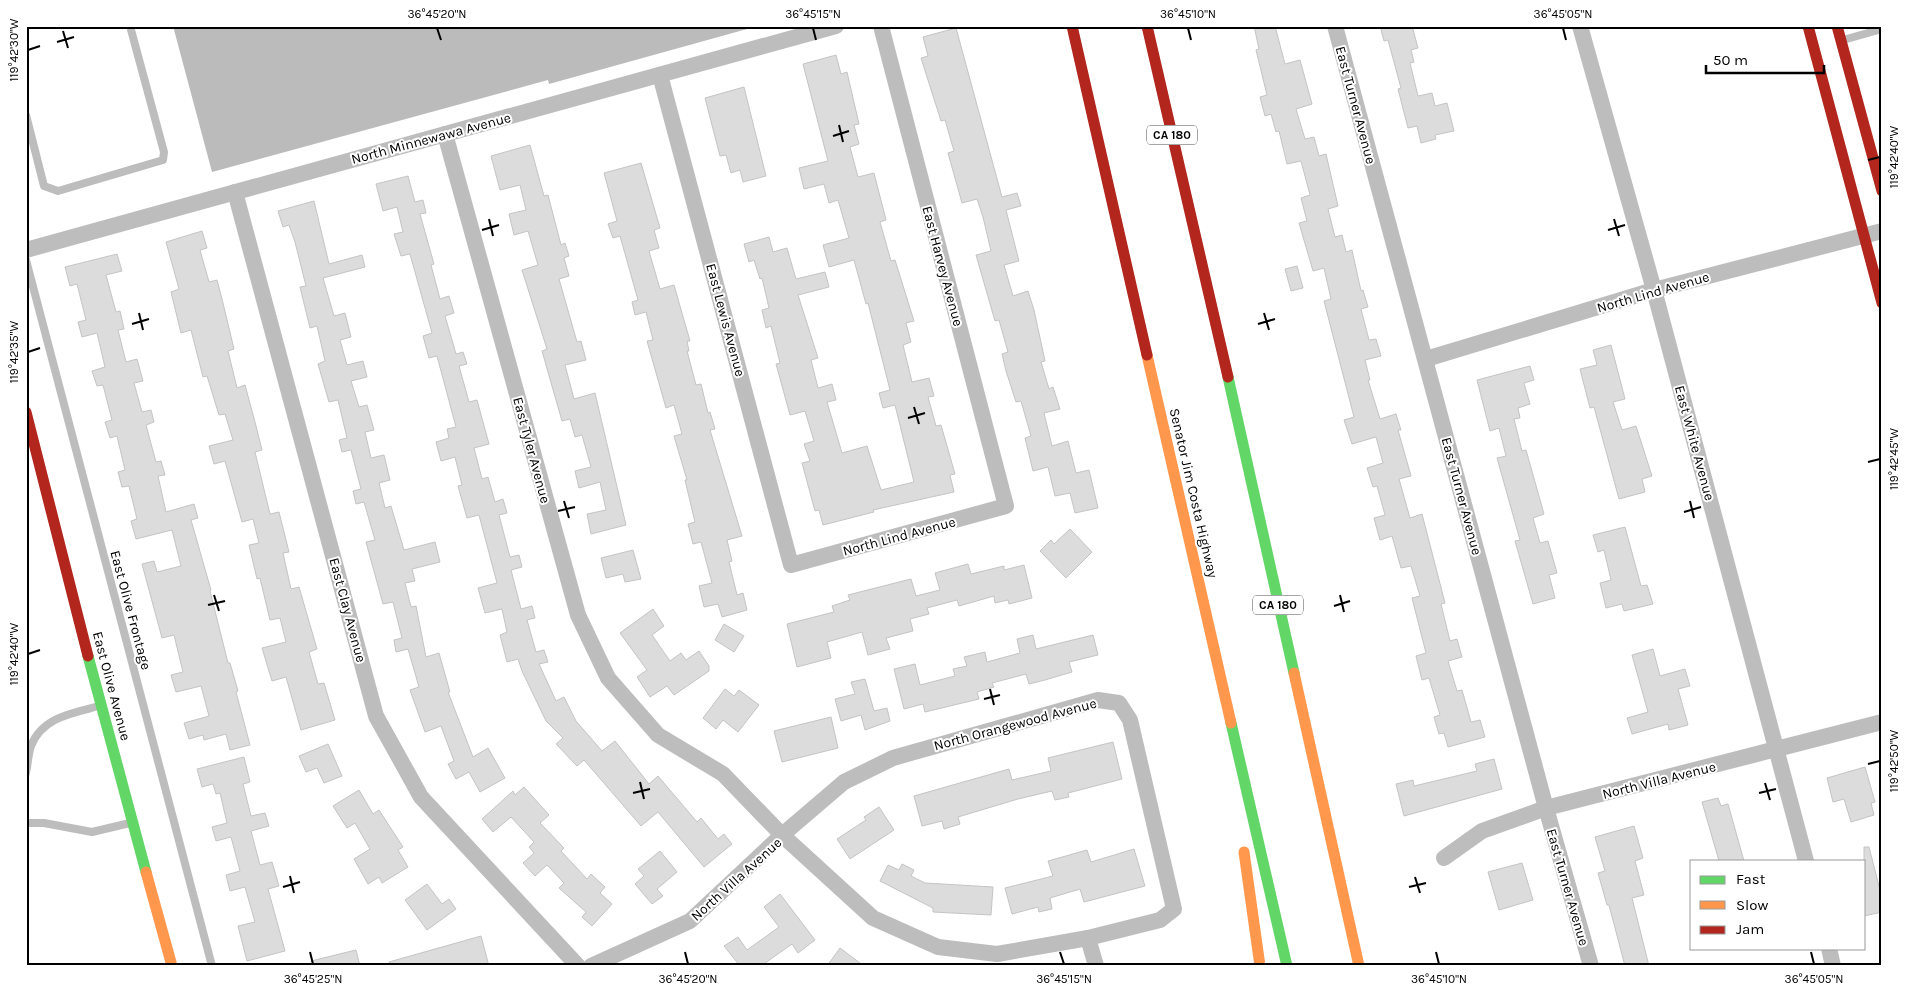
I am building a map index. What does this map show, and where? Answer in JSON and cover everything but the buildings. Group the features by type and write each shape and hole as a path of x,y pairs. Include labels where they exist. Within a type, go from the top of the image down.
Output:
{"main road":[{"name":"Senator Jim Costa Highway","path":"1072,26 1287,966"},
{"name":"CA 180","path":"1147,26 1198,244 1359,966"},
{"path":"1808,26 1882,302"},
{"path":"1837,26 1882,191"},
{"name":"East Olive Avenue","path":"26,412 101,706 172,966"},
{"path":"1218,670 1237,802"},
{"path":"1242,840 1260,966"}],"street":[{"name":"North Minnewawa Avenue","path":"26,250 836,26"},
{"name":"East Harvey Avenue","path":"881,26 1006,506"},
{"name":"East Turner Avenue","path":"1334,26 1426,359 1546,808 1591,966"},
{"name":"East White Avenue","path":"1580,26 1654,290 1806,860"},
{"name":"East Lewis Avenue","path":"660,75 791,565"},
{"name":"East Tyler Avenue","path":"445,134 578,615 608,678 658,735 722,774 782,834"},
{"name":"East Clay Avenue","path":"235,192 376,716 420,797 578,966"},
{"name":"North Lind Avenue","path":"1426,359 1654,290 1882,231"},
{"name":"North Lind Avenue","path":"791,565 1006,506"},
{"name":"North Orangewood Avenue","path":"782,834 844,782 893,758 1098,700 1119,703 1130,720 1174,909"},
{"name":"North Villa Avenue","path":"1444,858 1482,831 1546,808 1882,722"},
{"name":"North Villa Avenue","path":"591,966 690,921 782,834 873,918 938,947 976,959 1088,938 1160,920 1174,909"},
{"path":"1088,938 1096,966"},
{"path":"1830,950 1834,966"}],"lane":[{"path":"26,114 44,186 58,191 163,160 164,152 130,26"},
{"path":"1841,41 1882,29"},
{"name":"East Olive Frontage","path":"26,260 212,966"},
{"path":"26,773 32,745 38,733 48,723 60,716 101,706"},
{"path":"26,823 44,823 92,832 132,823"}],"shaded area":[{"path":"173,26 758,26 549,84 548,80 212,172"}],"traffic: fast":[{"path":"1228,377 1294,673"},
{"path":"88,656 146,872"},
{"path":"1231,723 1287,966"}],"traffic: slow":[{"path":"1147,355 1231,723"},
{"path":"1294,673 1359,966"},
{"path":"1244,852 1260,966"},
{"path":"146,872 172,966"}],"traffic: jam":[{"path":"1072,26 1147,355"},
{"path":"1147,26 1228,377"},
{"path":"1808,26 1882,303"},
{"path":"1837,26 1882,191"},
{"path":"26,412 88,656"}]}
